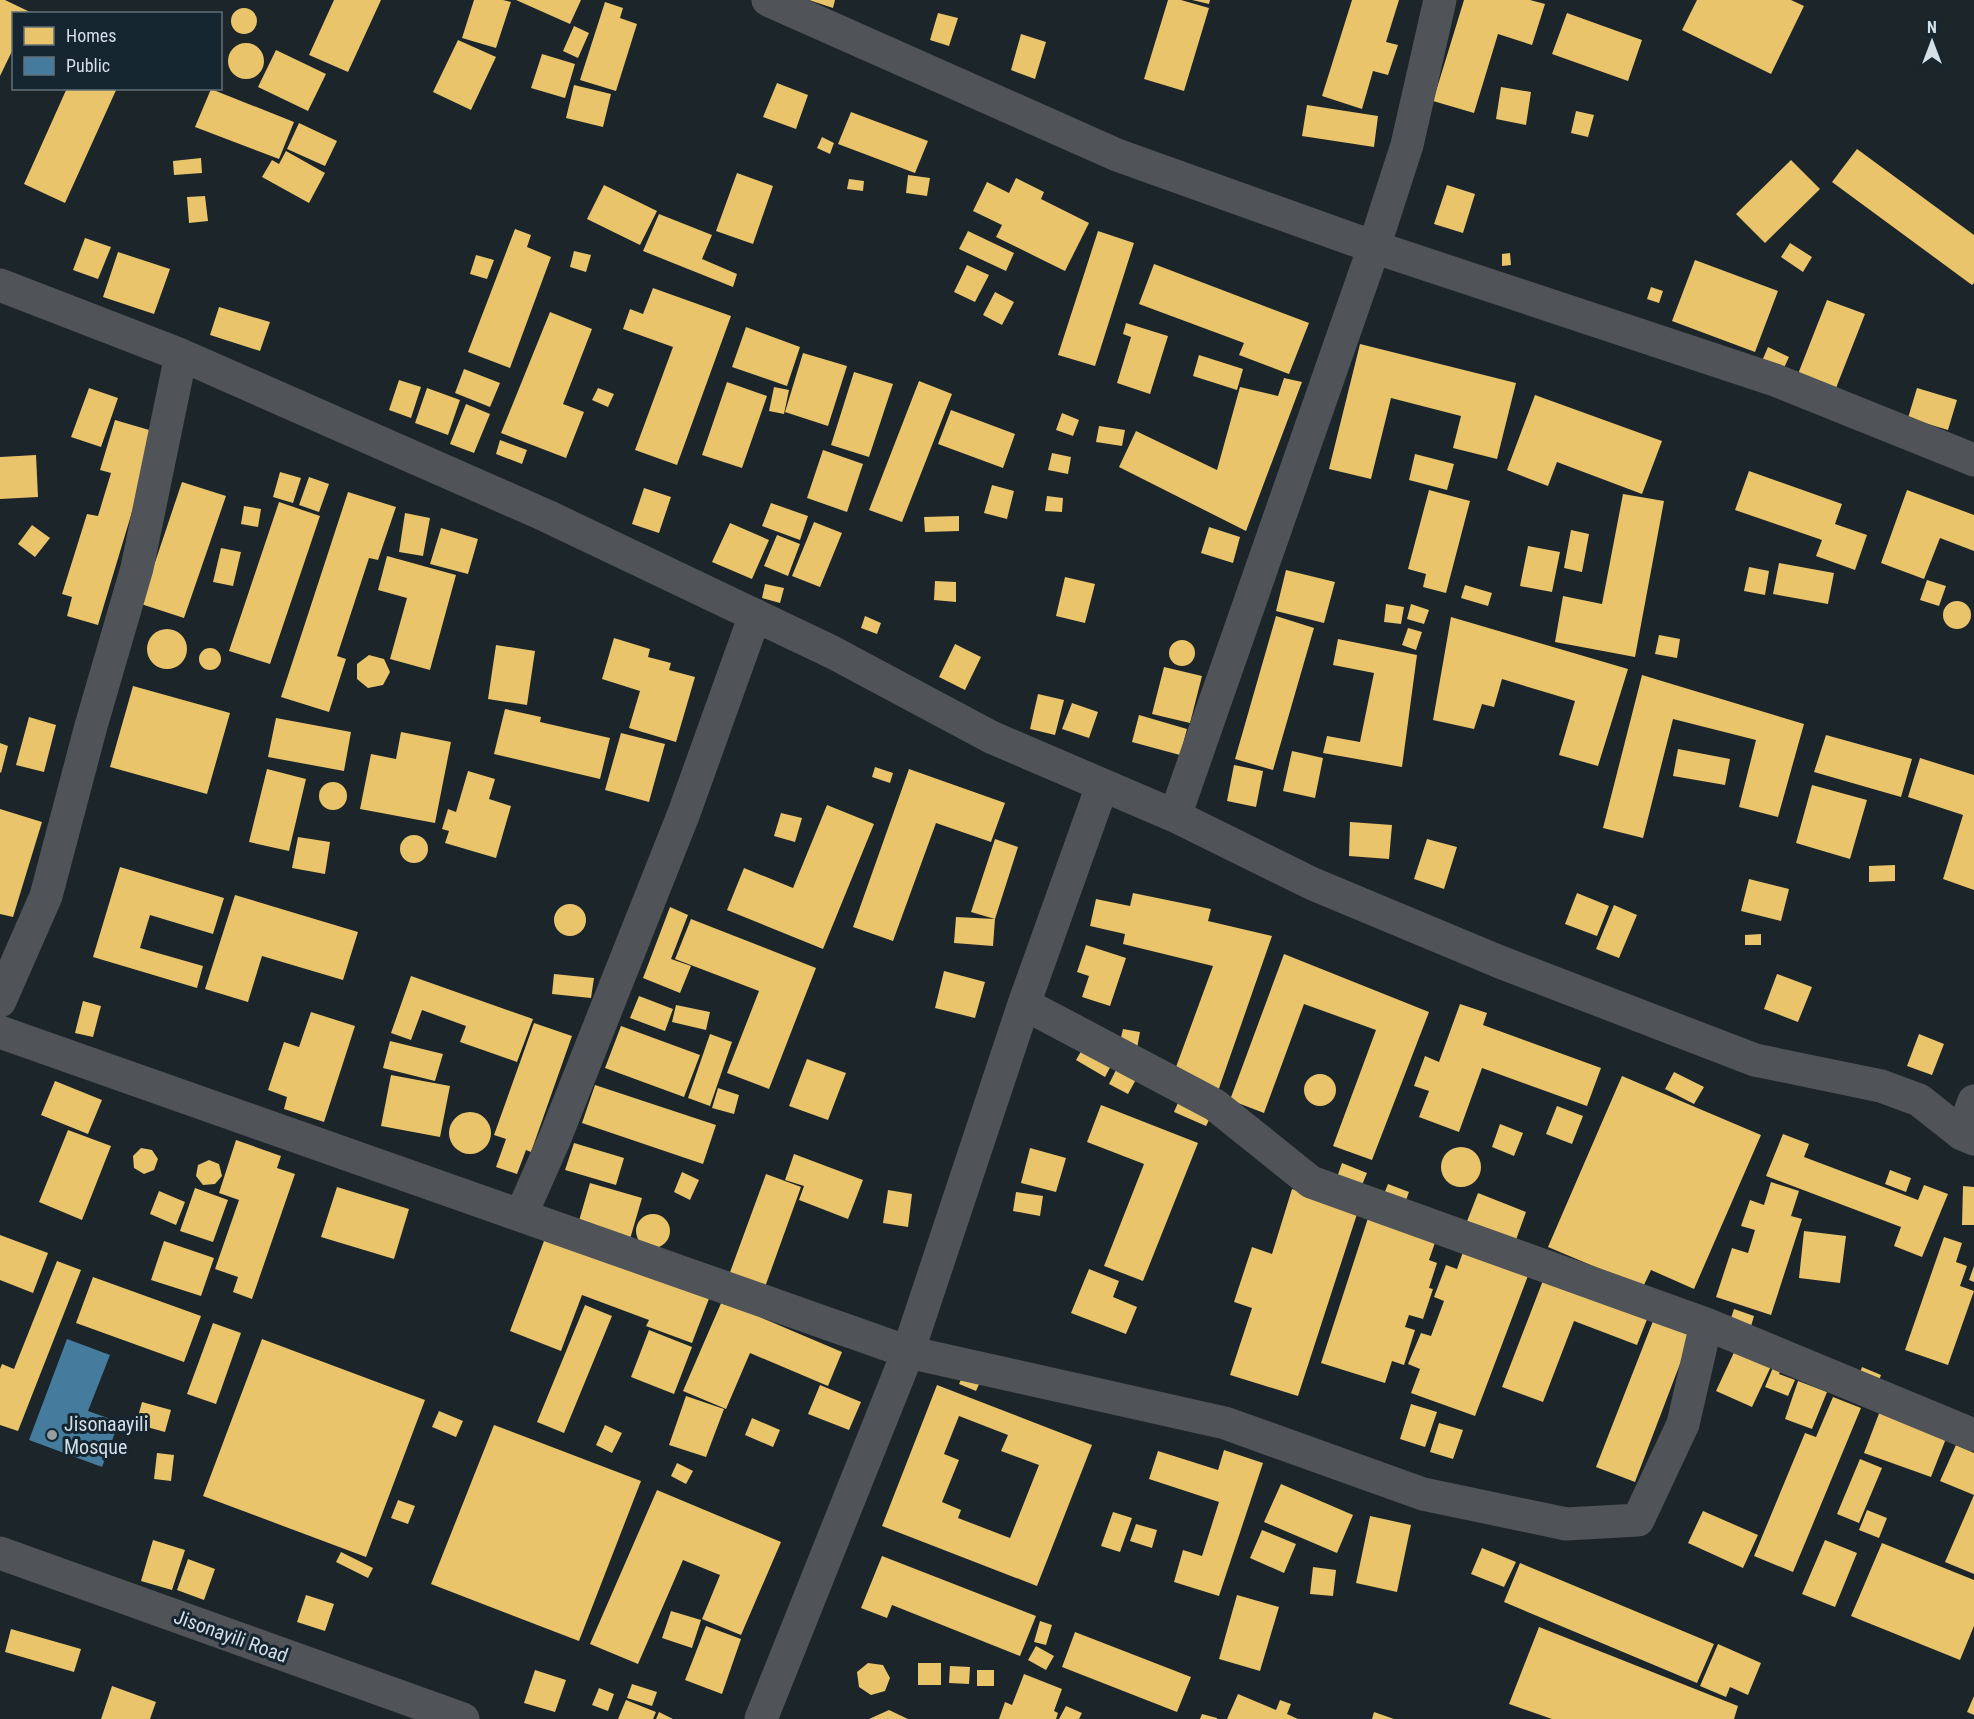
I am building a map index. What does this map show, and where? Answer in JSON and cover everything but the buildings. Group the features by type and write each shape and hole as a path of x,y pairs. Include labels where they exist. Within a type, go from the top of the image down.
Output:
{"street":[{"path":"768,0 1117,155 1374,247 1775,380 1974,460"},
{"path":"1175,816 1374,247 1407,145 1440,0"},
{"path":"0,285 181,355 547,516 832,652 991,737 1175,816 1324,889 1500,962 1755,1060 1881,1086 1919,1100 1968,1136 1974,1101"},
{"path":"0,1001 46,896 91,726 137,568 181,355"},
{"path":"521,1215 684,813 755,615"},
{"path":"761,1719 908,1352 1024,1004 1102,786"},
{"path":"1024,1004 1215,1105 1311,1182 1706,1324 1974,1435"},
{"path":"0,1032 908,1352 1225,1423 1423,1494 1566,1524 1638,1520 1683,1424 1706,1324"},
{"name":"Jisonayili Road","path":"0,1553 463,1719"}],"place":[{"name":"Jisonaayili Mosque","path":"52,1435"}]}
